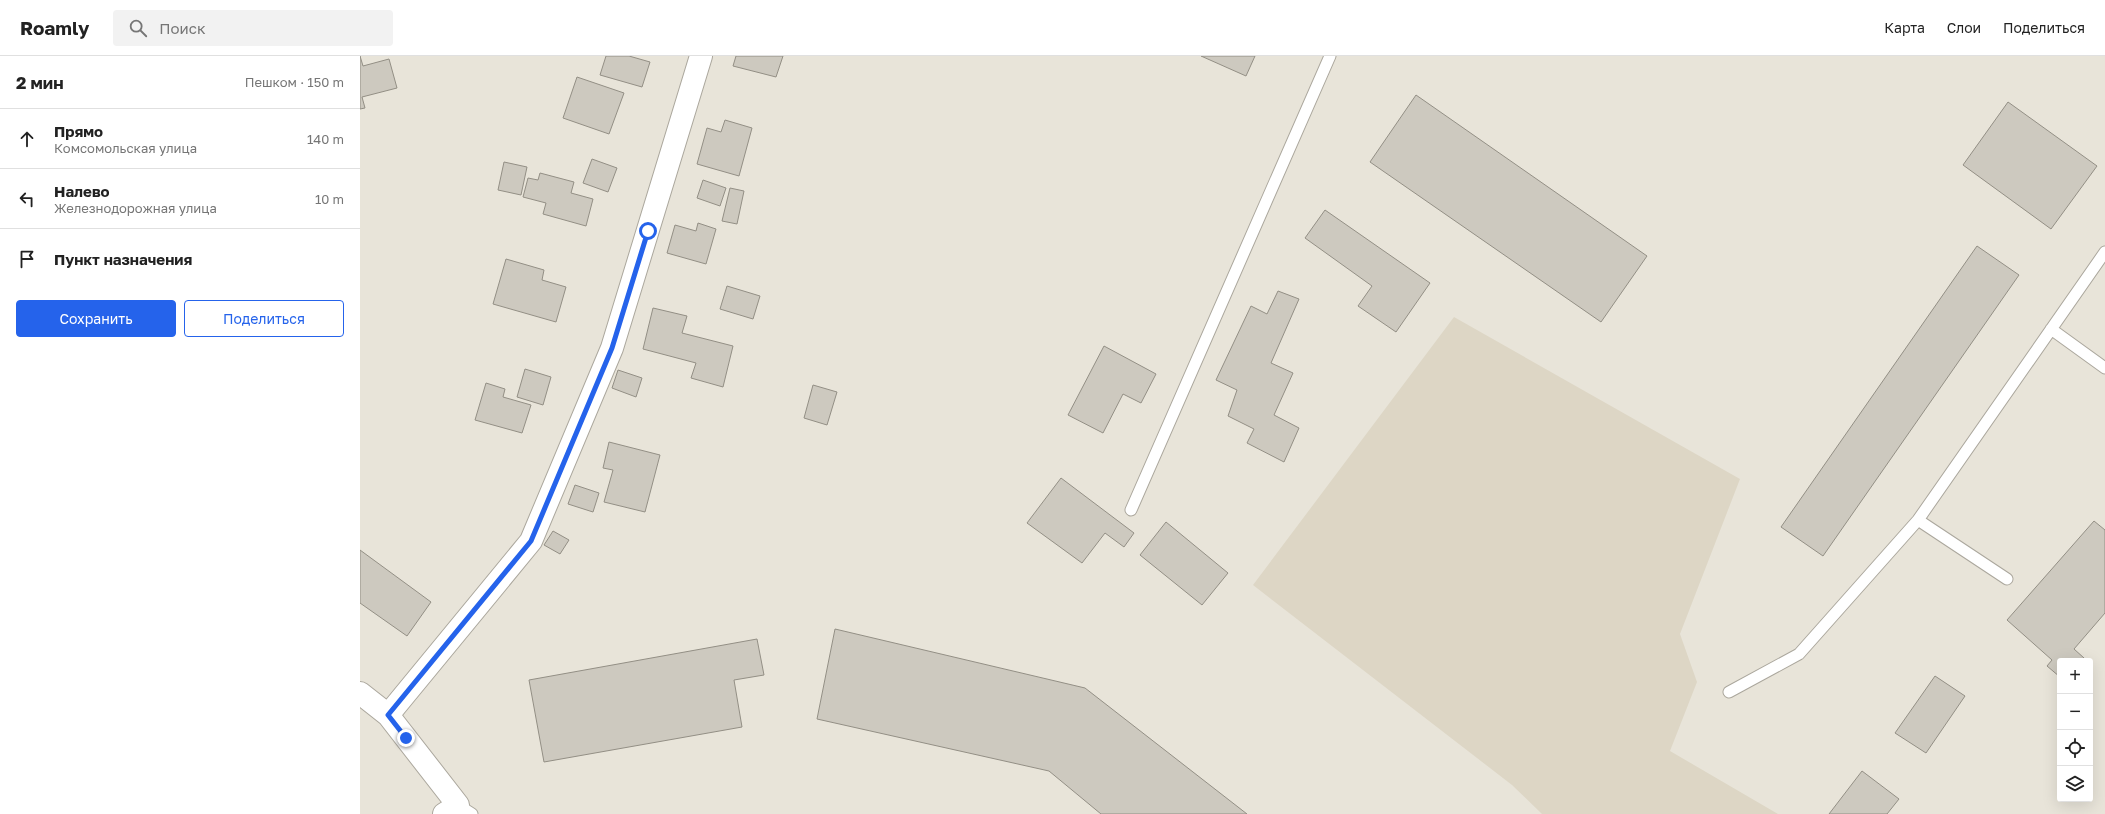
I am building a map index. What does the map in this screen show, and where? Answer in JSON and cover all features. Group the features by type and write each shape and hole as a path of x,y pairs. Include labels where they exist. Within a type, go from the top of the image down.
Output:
{"street":[{"path":"388,715 531,541 612,348 701,56"},
{"path":"360,693 388,715 458,811"}],"lane":[{"path":"1131,510 1330,56"},
{"path":"1729,692 1799,654 1918,520 2105,252"},
{"path":"2051,329 2105,368"},
{"path":"1918,520 2007,579"}],"shaded area":[{"path":"1454,317 1740,479 1680,634 1697,682 1670,751 1778,814 1542,814 1512,785 1253,585"}],"building":[{"path":"360,56 363,66 389,59 397,88 362,97 365,108 360,109"},
{"path":"606,56 629,56 650,62 642,87 600,75"},
{"path":"736,56 783,56 776,77 733,66"},
{"path":"1201,56 1255,56 1246,76"},
{"path":"577,77 624,93 609,134 563,118"},
{"path":"1416,95 1647,256 1601,322 1370,162"},
{"path":"2008,102 2097,166 2051,229 1963,165"},
{"path":"725,120 752,128 739,176 697,164 707,128 721,132"},
{"path":"592,159 617,168 608,192 583,183"},
{"path":"504,162 527,167 521,195 498,190"},
{"path":"540,173 574,182 571,193 593,199 586,226 543,214 546,203 523,197 528,178 538,180"},
{"path":"703,180 726,188 720,206 697,198"},
{"path":"730,188 744,191 737,224 722,221"},
{"path":"1325,210 1430,283 1396,332 1358,306 1372,286 1305,238"},
{"path":"698,223 716,229 706,264 667,253 675,225 696,231"},
{"path":"1977,246 2019,275 1823,556 1781,527"},
{"path":"506,259 544,270 542,280 566,287 556,322 493,304"},
{"path":"727,286 760,296 753,319 720,309"},
{"path":"1278,291 1299,299 1271,363 1293,373 1274,415 1299,428 1284,462 1247,443 1254,429 1228,416 1237,390 1216,380 1251,306 1267,314"},
{"path":"653,308 687,316 682,333 733,346 723,387 691,378 696,363 643,349"},
{"path":"1104,346 1156,374 1141,403 1123,394 1103,433 1068,415"},
{"path":"525,369 551,377 543,405 517,397"},
{"path":"618,370 642,378 636,397 612,388"},
{"path":"486,383 505,389 503,397 531,405 522,433 475,420"},
{"path":"813,385 837,392 827,425 804,418"},
{"path":"609,442 660,455 645,512 604,502 613,470 603,468"},
{"path":"1061,478 1134,533 1124,547 1105,533 1082,563 1027,523"},
{"path":"575,485 599,493 593,512 568,504"},
{"path":"2094,521 2105,530 2105,613 2074,649 2084,658 2057,658 2057,674 2047,666 2052,660 2007,620"},
{"path":"1166,522 1228,573 1202,605 1140,555"},
{"path":"553,531 569,540 560,554 544,545"},
{"path":"360,550 431,602 407,636 360,603"},
{"path":"835,629 1085,688 1247,814 1101,814 1049,771 817,719"},
{"path":"757,639 764,675 734,680 742,727 544,762 529,680"},
{"path":"1935,676 1965,696 1926,753 1895,733"},
{"path":"1862,771 1899,799 1887,814 1829,814"}],"route":[{"path":"406,738 388,715 531,541 612,348 648,231"}]}
